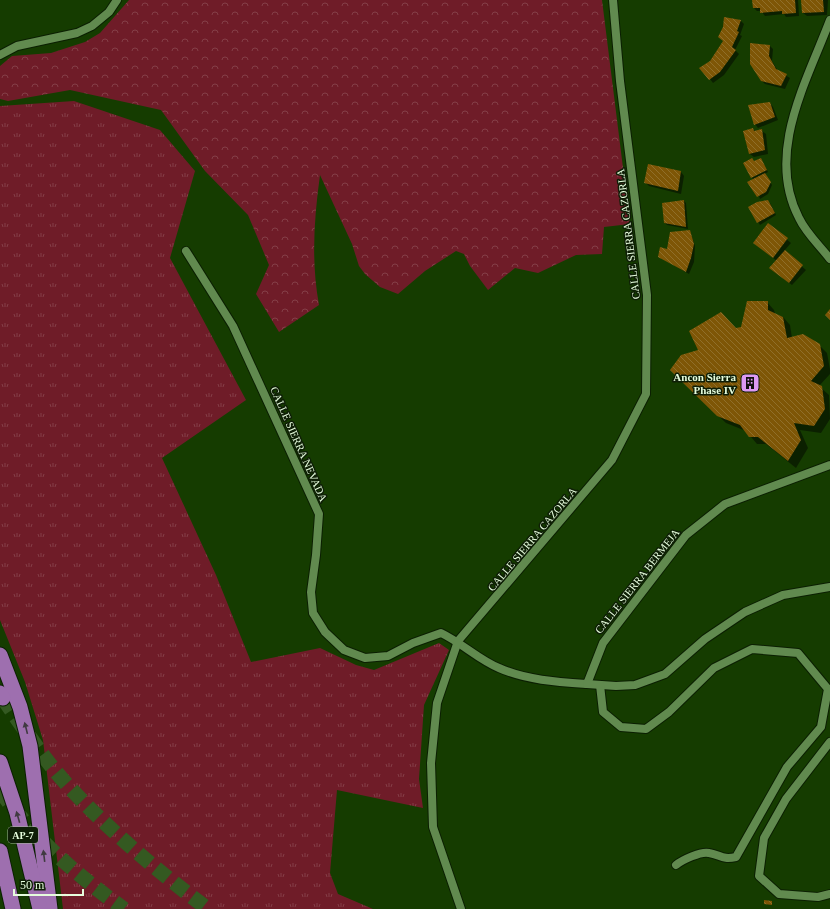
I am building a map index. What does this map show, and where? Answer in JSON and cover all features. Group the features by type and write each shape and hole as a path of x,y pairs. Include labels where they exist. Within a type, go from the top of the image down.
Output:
{"highway":[{"path":"0,654 20,707 30,746 50,909"},
{"name":"AP-7","path":"0,762 17,813 40,909"},
{"name":"AP-7","path":"0,851 13,909"}],"street":[{"path":"0,55 17,46 77,33 87,28 108,12 117,0"},
{"name":"CALLE SIERRA CAZORLA","path":"458,642 612,460 646,394 647,295 620,81 613,0"},
{"path":"830,20 792,119 786,152 788,188 799,218 830,259"},
{"name":"CALLE SIERRA NEVADA","path":"186,251 233,326 319,514 311,592 313,613 325,632 344,650 365,658 388,656 413,643 441,633 458,642"},
{"name":"CALLE SIERRA BERMEJA","path":"587,684 603,643 686,534 724,504 830,465"},
{"path":"461,909 433,827 431,762 437,703 458,642 499,668 542,681 600,685 634,685 665,674 705,639 745,612 783,595 830,587"},
{"path":"600,685 603,712 621,727 646,730 669,712 714,668 752,649 798,653 828,689 821,727 787,767 736,857 726,859 707,852 683,860 676,865"},
{"path":"830,742 786,799 764,838 759,876 779,894 818,897 830,894"}],"green space":[{"path":"129,0 602,0 630,224 604,227 602,254 576,255 538,273 515,268 488,290 470,266 464,254 456,251 425,271 398,294 380,287 365,274 359,266 352,244 320,175 314,240 316,289 319,305 279,332 256,294 269,265 248,215 205,171 161,110 70,90 8,101 0,99 0,66 12,56 51,53 85,42 100,33"},
{"path":"74,101 160,130 195,171 170,258 246,400 162,458 216,575 251,662 320,648 356,665 374,670 439,643 449,650 424,705 419,779 423,808 337,790 330,873 338,894 373,909 63,909 43,740 25,682 0,620 0,106"}],"building":[{"path":"752,0 795,0 796,13 782,14 782,11 760,13 760,8 753,8"},
{"path":"801,0 823,0 824,12 802,13"},
{"path":"724,17 741,20 737,31 739,32 732,47 736,50 720,72 709,80 699,68 710,61 723,41 718,37 723,27"},
{"path":"750,43 770,45 769,56 776,69 787,74 781,86 761,81 750,64"},
{"path":"770,102 775,117 754,125 748,105"},
{"path":"753,128 754,131 762,129 765,150 749,154 743,131"},
{"path":"752,158 754,161 761,158 767,170 751,178 743,163"},
{"path":"648,164 681,171 678,191 644,183"},
{"path":"765,173 771,182 766,192 757,197 747,182"},
{"path":"684,200 686,227 664,223 662,203"},
{"path":"768,200 775,213 757,223 748,207 757,202"},
{"path":"768,223 788,238 773,258 753,243"},
{"path":"690,230 694,244 686,272 658,257 660,247 667,249 670,232"},
{"path":"785,250 803,265 789,283 769,268"},
{"name":"Ancon Sierra Phase IV","path":"747,301 768,301 768,310 783,317 787,338 803,334 820,344 824,366 811,381 822,386 825,409 814,426 794,423 801,440 788,461 758,437 749,437 740,425 717,416 670,370 681,355 698,350 689,331 721,312 736,328 741,327"},
{"path":"830,309 830,320 825,315"},
{"path":"764,900 772,901 772,905 764,904"}],"tunnel":[{"path":"3,698 35,745 71,789 137,852 208,909"},
{"path":"0,790 26,824 41,840 73,869 124,909"}],"place":[{"name":"Ancon Sierra Phase IV","path":"750,383"}]}
